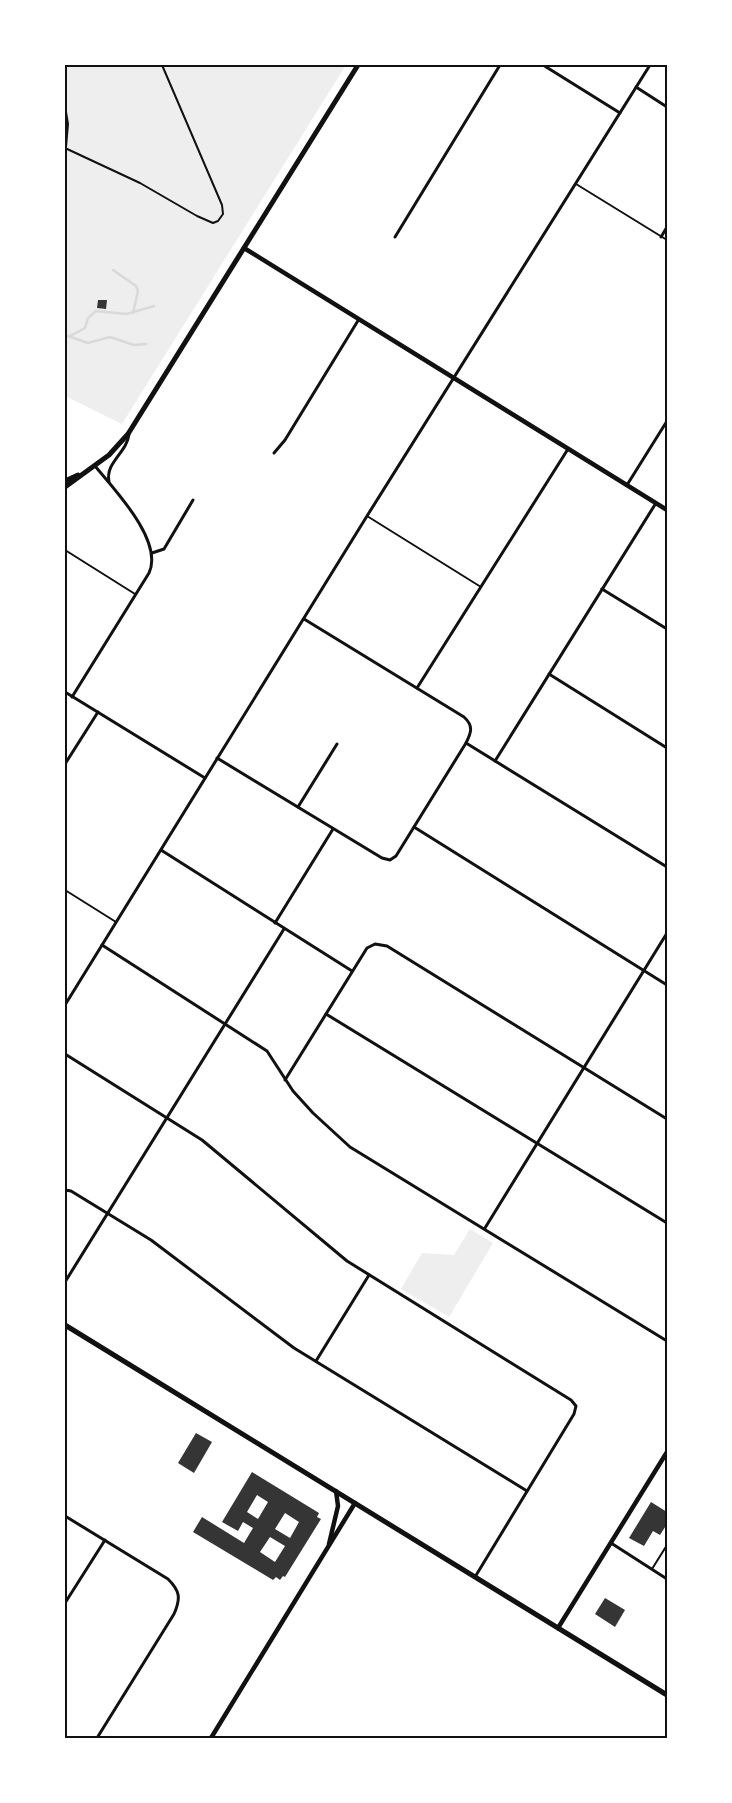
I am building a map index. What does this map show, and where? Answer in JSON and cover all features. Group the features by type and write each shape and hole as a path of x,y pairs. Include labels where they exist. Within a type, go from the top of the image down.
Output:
{"main road":[{"path":"65,481 94,466 114,450 130,431 358,65"},
{"path":"244,248 667,510"},
{"path":"65,488 82,473"},
{"path":"65,1325 667,1695"},
{"path":"558,1628 665,1461 667,1452"},
{"path":"329,1547 338,1506 336,1491"},
{"path":"211,1738 355,1504"}],"street":[{"path":"395,237 500,65"},
{"path":"543,65 620,113"},
{"path":"65,1005 367,516 650,65"},
{"path":"636,88 667,106"},
{"path":"661,237 667,227"},
{"path":"274,453 285,440 359,319"},
{"path":"627,485 667,421"},
{"path":"110,485 109,469 126,446 130,431"},
{"path":"417,688 568,449"},
{"path":"72,697 151,568 152,553 136,519 94,466"},
{"path":"152,553 164,549 193,500"},
{"path":"495,761 656,503"},
{"path":"602,589 667,629"},
{"path":"218,758 333,829 382,858 390,860 396,856 466,743 471,733 468,721 304,619"},
{"path":"549,674 667,748"},
{"path":"65,692 205,778"},
{"path":"65,764 98,712"},
{"path":"466,743 667,867"},
{"path":"298,807 336,744"},
{"path":"414,827 667,985"},
{"path":"275,923 333,829"},
{"path":"161,850 352,970"},
{"path":"65,1282 284,928"},
{"path":"485,1228 667,934"},
{"path":"285,1080 352,970 367,948 375,944 387,946 667,1118"},
{"path":"102,945 267,1051 285,1080 313,1113 350,1147 667,1341"},
{"path":"326,1014 667,1223"},
{"path":"65,1054 202,1140 347,1261 571,1400 576,1406 574,1414 476,1577"},
{"path":"65,1190 71,1191 151,1240 294,1348 527,1491"},
{"path":"316,1361 369,1275"},
{"path":"65,1516 168,1579 178,1589 180,1600 174,1614 97,1738"},
{"path":"65,1604 105,1540"},
{"path":"611,1543 667,1578"}],"lane":[{"path":"65,148 140,184 205,220 215,223 221,218 223,212 222,205 162,65"},
{"path":"65,106 68,124 65,159"},
{"path":"576,184 667,240"},
{"path":"367,516 481,587"},
{"path":"65,550 136,594"},
{"path":"65,890 116,922"},
{"path":"652,1569 667,1545"}],"shaded area":[{"path":"65,65 346,65 122,424 65,396"},
{"path":"470,1229 493,1243 449,1317 401,1289 422,1253 454,1255"}],"building":[{"path":"98,300 107,300 106,309 97,308"},
{"path":"196,1433 212,1442 194,1473 178,1463"},
{"path":"252,1472 319,1513 317,1517 321,1519 285,1577 283,1576 280,1580 276,1577 273,1580 193,1532 202,1517 244,1543 253,1528 243,1522 238,1531 222,1522","holes":["257,1495 268,1502 258,1519 247,1512","285,1513 299,1522 290,1538 275,1529","270,1537 285,1546 275,1562 260,1552"]},
{"path":"651,1502 667,1512 667,1524 660,1535 653,1531 644,1546 629,1538"},
{"path":"605,1598 625,1610 615,1627 595,1614"}],"waterway":[{"path":"113,270 136,286 138,291 133,313"},
{"path":"70,336 85,328 88,318 96,311 127,314 154,306"},
{"path":"65,335 88,343 110,337 134,345 146,344"}]}
